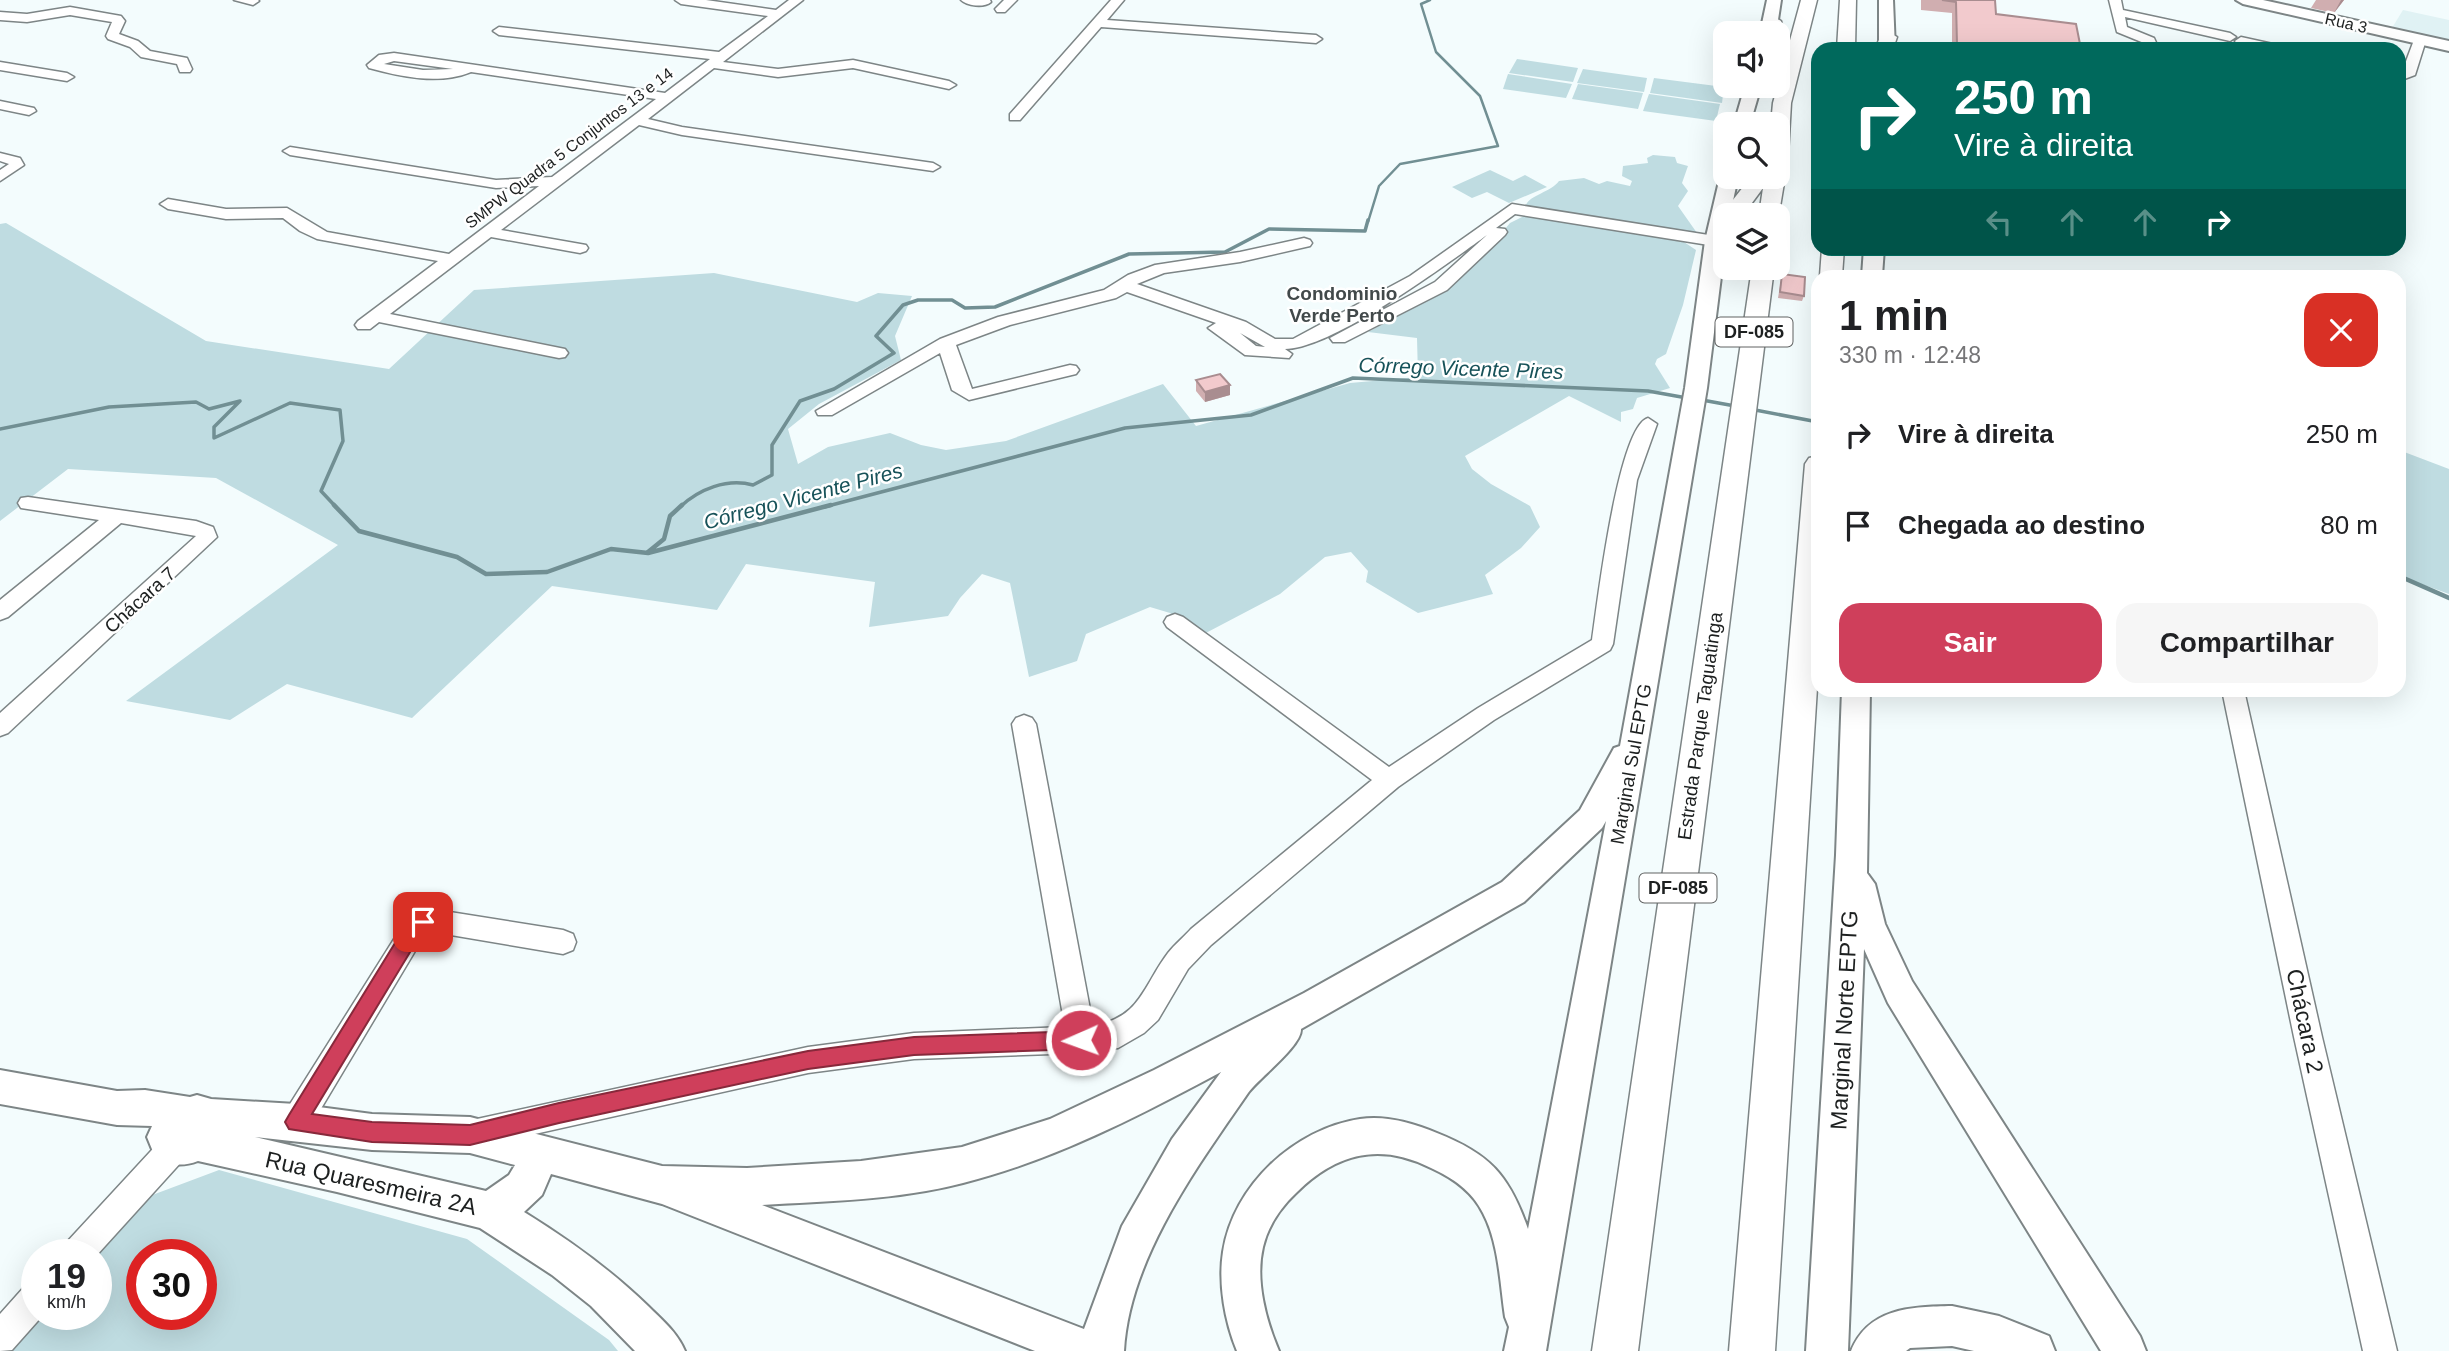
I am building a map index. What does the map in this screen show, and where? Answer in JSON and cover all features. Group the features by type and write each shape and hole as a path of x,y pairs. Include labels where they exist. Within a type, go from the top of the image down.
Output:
{"highway":[{"path":"1782,103 1809,0"},
{"path":"1846,42 1848,0"},
{"path":"1781,112 1782,98"},
{"path":"1741,203 1752,189"},
{"name":"Estrada Parque Taguatinga","path":"1615,1351 1761,280"},
{"path":"1752,1351 1811,542"},
{"path":"1804,621 1811,602"}],"main road":[{"path":"1772,21 1774,0"},
{"path":"1886,0 1886,42"},
{"name":"Rua 3","path":"2243,0 2449,46"},
{"name":"Marginal Sul EPTG","path":"1526,1342 1637,732 1713,276"},
{"name":"Marginal Norte EPTG","path":"1827,1351 1852,855 1856,697"},
{"path":"663,1185 747,1186 861,1180 962,1165 1056,1135 1167,1082 1316,1004 1513,892 1591,819 1637,732"},
{"path":"1852,855 1869,924 1900,992 2125,1351"},
{"path":"1103,1351 1105,1322 1136,1240 1185,1152 1246,1067 1316,1004"},
{"path":"0,1087 117,1108 132,1121 187,1132 296,1122 372,1132 470,1135 663,1185 1069,1344"},
{"name":"Rua Quaresmeira 2A","path":"187,1132 488,1211 566,1261 605,1292 664,1351"},
{"path":"1258,1351 1248,1325 1242,1282 1243,1247 1253,1221 1275,1186 1303,1160 1342,1141 1380,1136 1413,1142 1443,1154 1472,1171 1487,1186 1502,1211 1526,1342"},
{"path":"488,1211 523,1190 532,1177 536,1164 533,1152"},
{"path":"1871,1351 1903,1328 1952,1326 1999,1336 2035,1351"}],"street":[{"path":"681,0 778,14"},
{"name":"SMPW Quadra 5 Conjuntos 13 e 14","path":"558,353 369,321 796,0"},
{"path":"967,0 985,2"},
{"path":"1015,117 1118,0"},
{"path":"2150,42 2121,29 2116,6 2248,42"},
{"path":"0,16 27,18 70,12 117,19 119,21 112,36 134,44 146,54 182,61 185,69"},
{"path":"1097,23 1316,39"},
{"path":"499,31 715,60 778,73 853,64 949,85"},
{"path":"2406,76 2420,40"},
{"path":"471,67 458,74 438,75 374,65 384,58 394,57 471,67 667,97"},
{"path":"0,66 68,77"},
{"path":"0,106 29,111"},
{"path":"636,120 682,131 933,167"},
{"path":"290,151 496,184 554,181"},
{"path":"0,157 15,161 18,165 0,177"},
{"path":"168,204 226,214 287,213 306,229 323,236 452,258"},
{"path":"1126,286 1188,310 1188,317 1222,330 1251,351 1280,355 1320,346 1376,321 1441,286 1522,210 1713,232"},
{"path":"486,232 580,248"},
{"path":"825,411 946,343 1004,321 1110,293 1126,286 1132,279 1166,268 1304,243"},
{"path":"946,343 961,390 969,395 1070,370"},
{"path":"470,1135 559,1113 808,1060 914,1046 1081,1040 1118,1035 1148,1010 1178,961 1201,937 1389,780 1486,714 1602,644 1628,481 1648,424"},
{"name":"Chácara 7","path":"0,727 207,537 206,532 197,528 28,503"},
{"path":"0,612 117,516"},
{"path":"1175,622 1389,780"},
{"name":"Chácara 2","path":"2235,697 2380,1351"},
{"path":"1024,724 1081,1040"},
{"path":"296,1122 415,928 423,922 431,920 563,942"},
{"path":"90,1239 187,1132"},
{"path":"0,1338 21,1315"}],"shaded area":[{"path":"2403,10 2449,20 2449,41 2392,28"},
{"path":"1517,59 1578,68 1573,82 1509,73"},
{"path":"1583,69 1647,78 1644,92 1577,83"},
{"path":"1508,74 1572,84 1566,98 1503,89"},
{"path":"1654,78 1713,86 1713,98 1723,98 1722,103 1650,93"},
{"path":"1578,84 1643,93 1638,109 1572,99"},
{"path":"1649,94 1720,104 1718,112 1713,112 1713,121 1643,111"},
{"path":"1653,155 1675,157 1677,163 1688,166 1682,183 1688,191 1678,206 1697,233 1678,238 1696,250 1683,305 1666,354 1657,359 1655,364 1670,388 1637,398 1633,409 1621,412 1621,422 1569,396 1465,456 1472,469 1491,484 1530,506 1540,527 1521,548 1485,575 1493,594 1418,613 1366,582 1368,571 1351,552 1325,557 1280,594 1202,635 1170,613 1150,607 1086,634 1077,661 1029,677 1010,583 982,574 948,616 869,627 875,582 746,564 717,610 552,586 412,718 287,684 230,720 126,701 338,545 216,478 68,469 0,521 0,224 6,223 206,341 389,369 474,290 714,273 857,302 878,293 912,296 895,336 901,360 819,404 788,429 798,464 828,447 890,433 921,445 946,450 1006,441 1163,384 1196,426 1350,383 1418,377 1417,338 1368,332 1445,290 1479,260 1510,223 1524,216 1528,202 1559,181 1584,178 1599,184 1607,181 1630,186 1632,181 1622,176 1623,166 1648,163 1647,158"},
{"path":"1490,170 1513,181 1525,175 1547,187 1509,203 1487,192 1472,198 1452,187"},
{"path":"2406,453 2449,469 2449,594 2406,579"},
{"path":"219,1170 467,1239 609,1340 618,1351 8,1351 27,1330 112,1330 110,1239 147,1197"}],"building":[{"path":"1942,0 1995,0 1996,14 2076,24 2080,42 1957,42 1956,2"},
{"path":"1790,275 1805,277 1804,296 1780,292 1781,280 1790,280"},
{"path":"1220,374 1230,385 1205,392 1196,380"}],"waterway":[{"path":"1368,222 1379,186 1400,164 1498,146 1480,96 1436,52 1421,4 1430,0"},
{"path":"680,507 705,490 723,484 753,485 772,475 772,445 800,401 834,389 894,353 876,336 903,305 918,300 952,300 965,308 995,307 1129,254 1225,252 1269,229 1365,231 1368,220"},
{"name":"Córrego Vicente Pires","path":"824,507 1125,428 1251,415 1353,378 1648,391 1687,398"},
{"name":"Córrego Vicente Pires","path":"1702,400 1735,406"},
{"name":"Córrego Vicente Pires","path":"0,429 109,407 196,402 209,409 240,401 214,427 214,438 290,403 340,410 343,441 321,491 336,507"},
{"name":"Córrego Vicente Pires","path":"1750,409 1811,421"},
{"name":"Córrego Vicente Pires","path":"334,505 359,531 457,557 486,574 547,572 611,549 648,553 831,505"},
{"path":"648,552 664,539 670,516 682,505"},
{"name":"Córrego Vicente Pires","path":"2406,579 2449,598"}],"district":[{"name":"Condominio Verde Perto","path":"1342,304"}],"route":[{"path":"423,922 415,928 296,1122 372,1132 470,1135 559,1113 808,1060 914,1046 1081,1040"}]}
